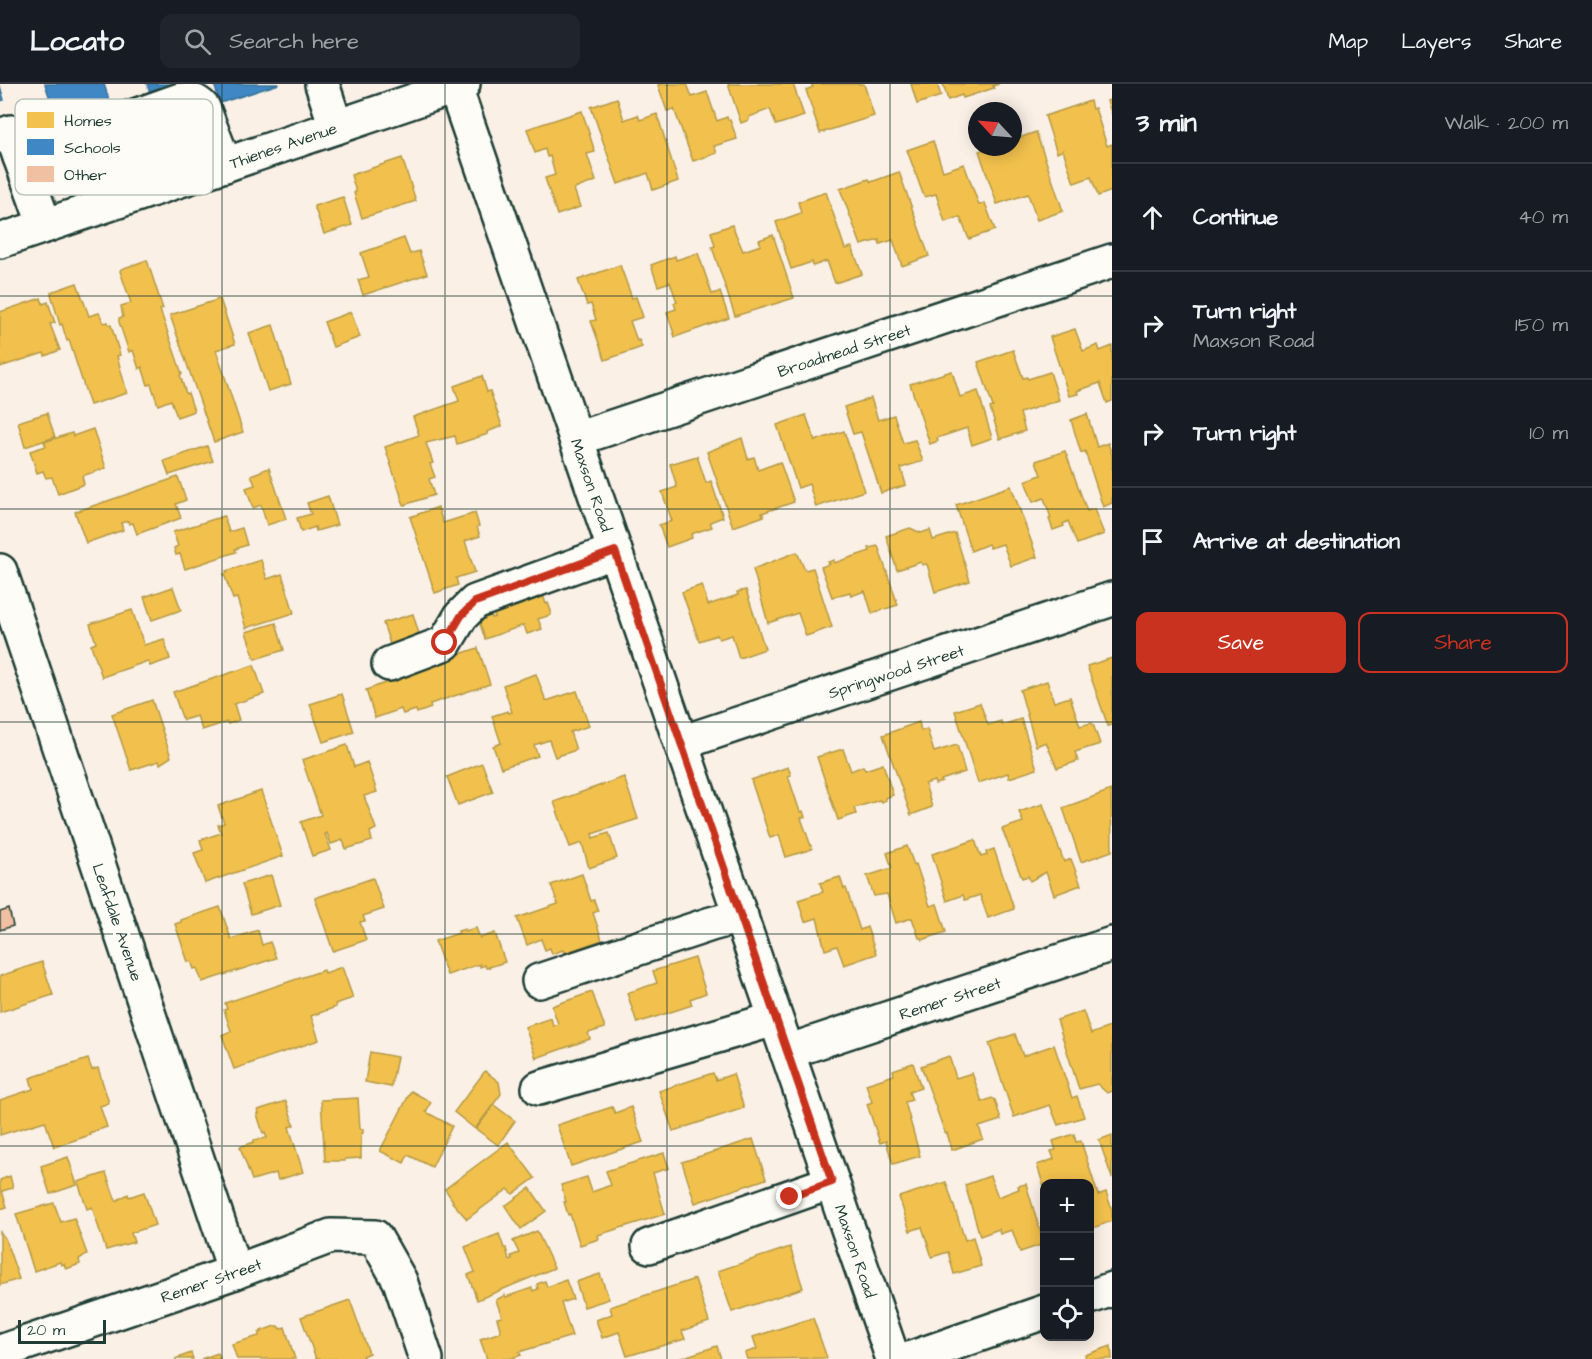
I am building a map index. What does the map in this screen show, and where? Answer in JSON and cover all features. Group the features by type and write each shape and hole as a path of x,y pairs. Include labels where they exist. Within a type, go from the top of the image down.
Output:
{"street":[{"path":"322,84 336,127"},
{"name":"Thienes Avenue","path":"213,169 449,86"},
{"name":"Maxson Road","path":"449,86 576,439 893,1359"},
{"path":"213,134 225,165"},
{"path":"31,195 45,226"},
{"name":"Thienes Avenue","path":"0,241 136,195"},
{"name":"Broadmead Street","path":"576,439 1112,261"},
{"path":"389,664 445,643 461,616 475,602 615,551"},
{"name":"Leafdale Avenue","path":"0,571 235,1272"},
{"name":"Springwood Street","path":"681,743 1112,599"},
{"path":"538,981 741,916"},
{"name":"Remer Street","path":"788,1052 1112,944"},
{"path":"539,1088 776,1019"},
{"path":"649,1246 832,1182"},
{"name":"Remer Street","path":"0,1352 235,1272 331,1236 375,1237 400,1281 426,1359"},
{"path":"1094,1294 1112,1289"},
{"path":"909,1359 1040,1313"}],"building: Homes":[{"path":"687,84 692,97 707,92 717,121 727,117 737,139 714,146 717,153 693,161 674,109 667,111 658,85"},
{"path":"728,84 793,84 804,116 776,125 770,109 749,117 749,120 741,123"},
{"path":"811,84 864,84 874,116 820,133 806,90 813,87"},
{"path":"911,84 937,84 941,96 917,104"},
{"path":"943,84 999,84 993,86 994,88 963,98 962,95 948,100"},
{"path":"617,98 624,120 638,115 640,120 657,114 678,181 653,190 648,173 618,184 591,107"},
{"path":"1112,99 1112,115 1107,101"},
{"path":"1090,101 1092,109 1095,108 1107,146 1112,144 1112,191 1098,196 1091,177 1074,183 1063,150 1057,153 1045,116"},
{"path":"582,111 595,152 587,154 596,181 574,189 580,207 557,215 545,178 555,175 550,156 547,157 545,149 535,153 527,129"},
{"path":"1036,132 1063,211 1037,220 1028,194 997,204 981,156 1022,156 1022,137"},
{"path":"933,141 943,171 964,164 979,205 985,203 995,230 969,239 960,217 945,222 936,194 925,197 907,150"},
{"path":"402,158 416,201 362,218 351,175"},
{"path":"899,172 929,256 902,266 893,240 880,244 879,240 861,245 840,189 869,179 871,182"},
{"path":"826,192 845,249 852,247 862,274 835,283 827,261 813,266 812,262 791,269 776,222 801,213 798,202"},
{"path":"343,197 352,225 324,234 314,206"},
{"path":"732,225 743,251 761,245 759,240 773,235 794,298 735,316 712,247 715,246 711,232"},
{"path":"404,238 410,254 419,251 427,274 363,295 358,280 369,277 361,253"},
{"path":"698,253 712,294 720,292 729,318 675,337 667,312 676,309 674,303 677,302 670,282 658,286 651,265 675,256 676,260"},
{"path":"147,260 163,309 160,310 182,374 180,375 194,411 177,417 171,400 158,405 151,384 148,385 142,367 139,369 133,350 129,352 119,322 119,318 123,317 121,306 131,303 120,271"},
{"path":"620,265 632,298 636,297 643,317 630,321 637,341 639,340 642,347 605,360 591,321 596,320 591,304 587,305 578,280"},
{"path":"77,283 89,316 99,313 104,323 108,322 111,325 120,355 117,356 127,393 90,405 51,294 51,292"},
{"path":"41,298 43,304 48,302 55,323 50,324 60,350 0,367 0,312"},
{"path":"220,299 235,344 216,350 243,432 214,442 170,315"},
{"path":"351,312 360,337 333,347 324,322"},
{"path":"273,325 291,384 268,391 249,333"},
{"path":"1075,329 1083,351 1098,345 1100,351 1112,346 1112,401 1107,403 1100,383 1069,396 1050,337"},
{"path":"1013,350 1023,378 1028,379 1050,372 1059,400 1020,413 1025,431 1000,439 990,408 993,407 978,362"},
{"path":"952,371 960,397 978,391 992,438 972,445 967,428 937,438 938,441 930,444 910,384"},
{"path":"482,376 487,392 490,391 502,426 487,432 488,434 457,444 455,436 426,443 433,463 430,464 435,477 429,479 434,495 404,505 385,447 419,435 413,417 459,401 454,386"},
{"path":"871,398 878,420 894,415 903,443 915,440 923,461 901,468 906,485 881,493 861,432 853,434 844,407"},
{"path":"47,413 55,437 25,447 18,422"},
{"path":"1087,414 1097,447 1108,443 1112,455 1112,503 1103,507 1085,451 1081,453 1071,420"},
{"path":"806,415 815,441 844,431 864,491 816,507 809,484 798,488 777,425"},
{"path":"93,429 106,468 82,476 84,484 58,494 52,477 46,478 43,471 37,473 30,451 46,446 44,442"},
{"path":"742,438 748,459 754,457 758,470 780,462 794,502 762,513 764,516 733,527 707,452"},
{"path":"207,446 213,461 169,475 164,461"},
{"path":"1065,451 1087,511 1094,509 1104,534 1077,544 1068,521 1063,524 1064,526 1053,530 1044,498 1033,502 1025,481 1041,475 1036,461"},
{"path":"697,456 706,483 711,481 723,517 710,522 712,527 691,534 692,538 667,547 659,525 672,521 662,492 677,487 670,464"},
{"path":"269,468 286,519 267,525 261,505 253,508 246,488 255,485 251,475"},
{"path":"178,477 186,500 176,504 181,518 137,534 133,523 129,524 128,521 121,523 123,530 86,543 75,512"},
{"path":"1011,486 1037,557 1011,566 1003,544 990,548 988,544 971,551 956,505"},
{"path":"328,496 337,525 316,531 315,527 301,532 297,518 311,514 307,503"},
{"path":"438,507 443,523 475,513 480,536 465,541 475,572 456,578 458,585 435,593 410,517"},
{"path":"224,516 229,532 242,528 247,545 235,549 236,552 185,569 180,554 176,555 174,548 178,546 173,532"},
{"path":"910,528 921,533 930,530 933,540 955,533 970,581 935,592 927,564 922,565 921,562 897,570 886,536"},
{"path":"878,546 898,605 872,613 865,591 851,596 850,592 832,597 821,567 830,564 828,562 834,560 834,563"},
{"path":"797,552 805,570 813,568 832,627 806,636 798,613 768,623 753,569"},
{"path":"261,560 267,579 282,574 294,613 246,628 237,598 233,599 224,574 227,573 226,571"},
{"path":"702,585 708,605 746,590 765,649 739,658 732,635 719,639 717,635 699,641 682,592"},
{"path":"173,587 181,610 152,620 144,597"},
{"path":"541,589 551,611 551,615 538,619 542,629 527,634 524,625 485,639 478,618 491,614 492,618 495,617 489,599"},
{"path":"132,610 144,645 164,639 170,659 150,666 148,661 102,677 91,645 96,643 90,624"},
{"path":"413,614 422,644 393,653 383,623"},
{"path":"276,623 284,650 255,659 246,632"},
{"path":"478,648 490,684 430,704 431,708 417,713 416,710 403,714 401,709 375,718 366,690 391,681 390,677"},
{"path":"1112,658 1112,725 1108,726 1087,666"},
{"path":"254,665 264,694 234,704 239,720 202,730 197,716 183,720 173,692"},
{"path":"536,674 546,701 577,691 589,726 570,732 576,750 555,757 549,740 534,745 538,756 501,768 493,746 501,743 492,716 512,712 503,685"},
{"path":"1047,681 1054,702 1070,697 1080,726 1093,724 1100,744 1075,752 1078,761 1057,768 1046,742 1036,746 1020,690"},
{"path":"342,694 354,732 323,742 310,704"},
{"path":"152,700 171,757 160,764 159,761 131,770 112,714"},
{"path":"980,703 988,725 1001,721 1002,725 1021,719 1037,769 1009,778 1008,773 978,783 955,711"},
{"path":"919,722 921,731 927,729 934,752 957,745 965,772 941,780 942,782 935,784 934,781 925,784 932,807 911,815 883,735"},
{"path":"347,745 354,767 367,762 377,792 364,796 376,829 370,832 372,841 346,849 343,840 331,844 327,833 325,834 331,850 312,856 301,822 321,815 302,760"},
{"path":"843,749 851,771 863,766 865,770 883,764 893,795 881,802 880,800 854,808 856,814 838,820 817,757"},
{"path":"482,763 493,792 458,805 447,777"},
{"path":"788,767 791,775 788,776 800,812 803,811 805,817 801,818 812,849 786,857 779,835 770,838 751,780"},
{"path":"624,777 638,819 592,834 593,838 609,833 617,858 589,868 582,843 570,847 554,802"},
{"path":"1111,790 1112,851 1081,862 1063,808"},
{"path":"261,791 283,856 205,883 194,853 203,850 200,840 221,833 218,825 224,823 218,806"},
{"path":"1043,804 1064,862 1071,859 1081,885 1054,895 1046,872 1030,881 1028,876 1022,878 1002,829 1023,822 1019,812"},
{"path":"975,840 981,857 994,849 1014,909 988,918 980,895 965,900 963,895 947,901 932,854"},
{"path":"907,846 914,865 916,864 930,906 937,904 946,932 922,940 919,938 912,918 896,923 887,894 874,896 867,876 892,868 887,853"},
{"path":"582,874 591,901 594,900 598,911 593,913 602,940 564,953 563,950 552,954 550,948 545,950 541,939 527,945 517,918 558,904 551,885"},
{"path":"271,875 280,905 251,914 242,884"},
{"path":"840,877 860,930 867,927 876,954 844,965 837,946 825,950 817,918 805,922 798,900 823,892 820,883"},
{"path":"373,878 384,909 363,916 365,921 360,922 366,940 333,951 315,898"},
{"path":"220,907 231,939 258,930 262,945 270,942 276,958 202,982 197,968 194,969 191,961 188,962 175,924"},
{"path":"476,928 480,938 495,933 505,962 486,968 485,965 480,967 480,964 447,975 435,941 459,933 458,931"},
{"path":"695,958 706,993 690,999 692,1005 637,1023 627,993 657,983 653,971"},
{"path":"42,962 53,995 0,1012 0,976"},
{"path":"342,967 353,998 311,1016 319,1040 234,1069 222,1035 231,1031 224,1010 227,1009 225,1003 324,970 325,973"},
{"path":"592,992 605,1028 588,1033 590,1039 536,1058 525,1027 551,1018 553,1026 558,1024 552,1006"},
{"path":"1083,1011 1091,1034 1112,1026 1112,1091 1107,1093 1097,1084 1079,1089 1057,1020"},
{"path":"1015,1034 1023,1056 1054,1045 1072,1098 1077,1096 1084,1117 1058,1125 1050,1105 1014,1117 989,1043"},
{"path":"370,1052 397,1057 391,1087 365,1082"},
{"path":"949,1056 956,1078 972,1073 982,1102 992,1098 995,1100 1001,1120 979,1127 983,1139 952,1150 921,1066"},
{"path":"88,1059 92,1070 98,1068 109,1103 100,1106 107,1127 54,1147 45,1121 0,1135 0,1100 33,1089 30,1078"},
{"path":"913,1063 921,1088 909,1092 912,1100 905,1102 920,1156 893,1164 886,1141 880,1143 867,1104 872,1102 866,1084 894,1075 893,1070"},
{"path":"485,1071 499,1082 501,1094 475,1129 454,1112"},
{"path":"713,1073 716,1080 733,1074 744,1108 673,1131 659,1091"},
{"path":"411,1091 431,1102 426,1112 452,1126 432,1167 408,1155 404,1163 380,1151"},
{"path":"358,1098 360,1129 363,1129 361,1158 325,1161 321,1100"},
{"path":"286,1101 294,1125 289,1127 303,1172 278,1180 276,1173 252,1180 240,1147 254,1140 267,1138 265,1132 263,1133 257,1114 259,1114 258,1110"},
{"path":"494,1105 515,1121 498,1145 476,1129"},
{"path":"612,1107 615,1113 631,1107 643,1142 571,1166 557,1125"},
{"path":"1074,1134 1076,1142 1081,1141 1093,1179 1041,1179 1037,1165 1054,1159 1051,1151 1056,1150 1053,1141"},
{"path":"1112,1135 1112,1178 1099,1140"},
{"path":"753,1139 766,1179 695,1203 682,1162"},
{"path":"508,1142 535,1178 513,1194 508,1189 467,1219 452,1202 445,1189"},
{"path":"664,1153 669,1168 653,1173 665,1214 598,1235 599,1239 580,1245 570,1214 568,1215 561,1185 587,1177 592,1192 611,1185 606,1171"},
{"path":"68,1157 77,1185 50,1194 41,1166"},
{"path":"106,1173 116,1201 128,1194 129,1197 144,1192 155,1225 131,1233 134,1242 106,1250 92,1207 87,1209 78,1182"},
{"path":"10,1176 13,1188 2,1191 7,1207 0,1209 0,1180"},
{"path":"990,1176 998,1197 1026,1184 1040,1231 1040,1245 1020,1252 1012,1230 1000,1234 999,1229 980,1236 965,1185"},
{"path":"946,1182 965,1240 973,1237 981,1266 954,1274 948,1252 932,1257 922,1227 910,1231 899,1197"},
{"path":"1094,1182 1098,1195 1106,1192 1112,1210 1112,1221 1094,1228"},
{"path":"530,1188 546,1211 521,1229 505,1206"},
{"path":"54,1203 61,1222 74,1218 87,1254 79,1259 80,1264 66,1269 60,1262 34,1271 16,1214"},
{"path":"537,1231 554,1268 477,1300 468,1275 475,1272 465,1247 499,1234 509,1260 512,1259 511,1256 519,1253 513,1241"},
{"path":"0,1232 5,1238 19,1279 0,1285"},
{"path":"790,1247 803,1288 732,1312 718,1271"},
{"path":"600,1274 609,1299 584,1307 576,1282"},
{"path":"695,1279 709,1322 682,1331 685,1339 627,1356 619,1332 602,1338 596,1320 612,1314 610,1307"},
{"path":"566,1280 573,1299 561,1303 572,1336 519,1352 521,1355 509,1359 487,1359 480,1339 501,1332 497,1318 502,1317 496,1300 505,1295 506,1297 532,1288 533,1291 538,1289 537,1284 545,1281 547,1287"},
{"path":"350,1300 369,1353 360,1359 316,1359 301,1317"},
{"path":"813,1318 827,1358 747,1359 745,1353 757,1349 753,1337"},
{"path":"275,1326 280,1329 285,1327 295,1359 237,1359 232,1344 259,1336 261,1331"},
{"path":"717,1346 721,1359 678,1359"},
{"path":"1111,1346 1112,1359 1086,1359 1085,1355"},
{"path":"191,1353 193,1359 175,1359"},
{"path":"218,1353 220,1359 201,1359"}],"building: Schools":[{"path":"45,84 104,84 109,99 50,99"},
{"path":"147,84 193,84 152,98"},
{"path":"214,84 279,84 220,103"},
{"path":"0,86 4,100 0,101"}],"building: Other":[{"path":"9,909 13,926 0,930 0,912"}],"route":[{"path":"445,643 461,616 475,602 615,551 832,1182 790,1197"}]}
